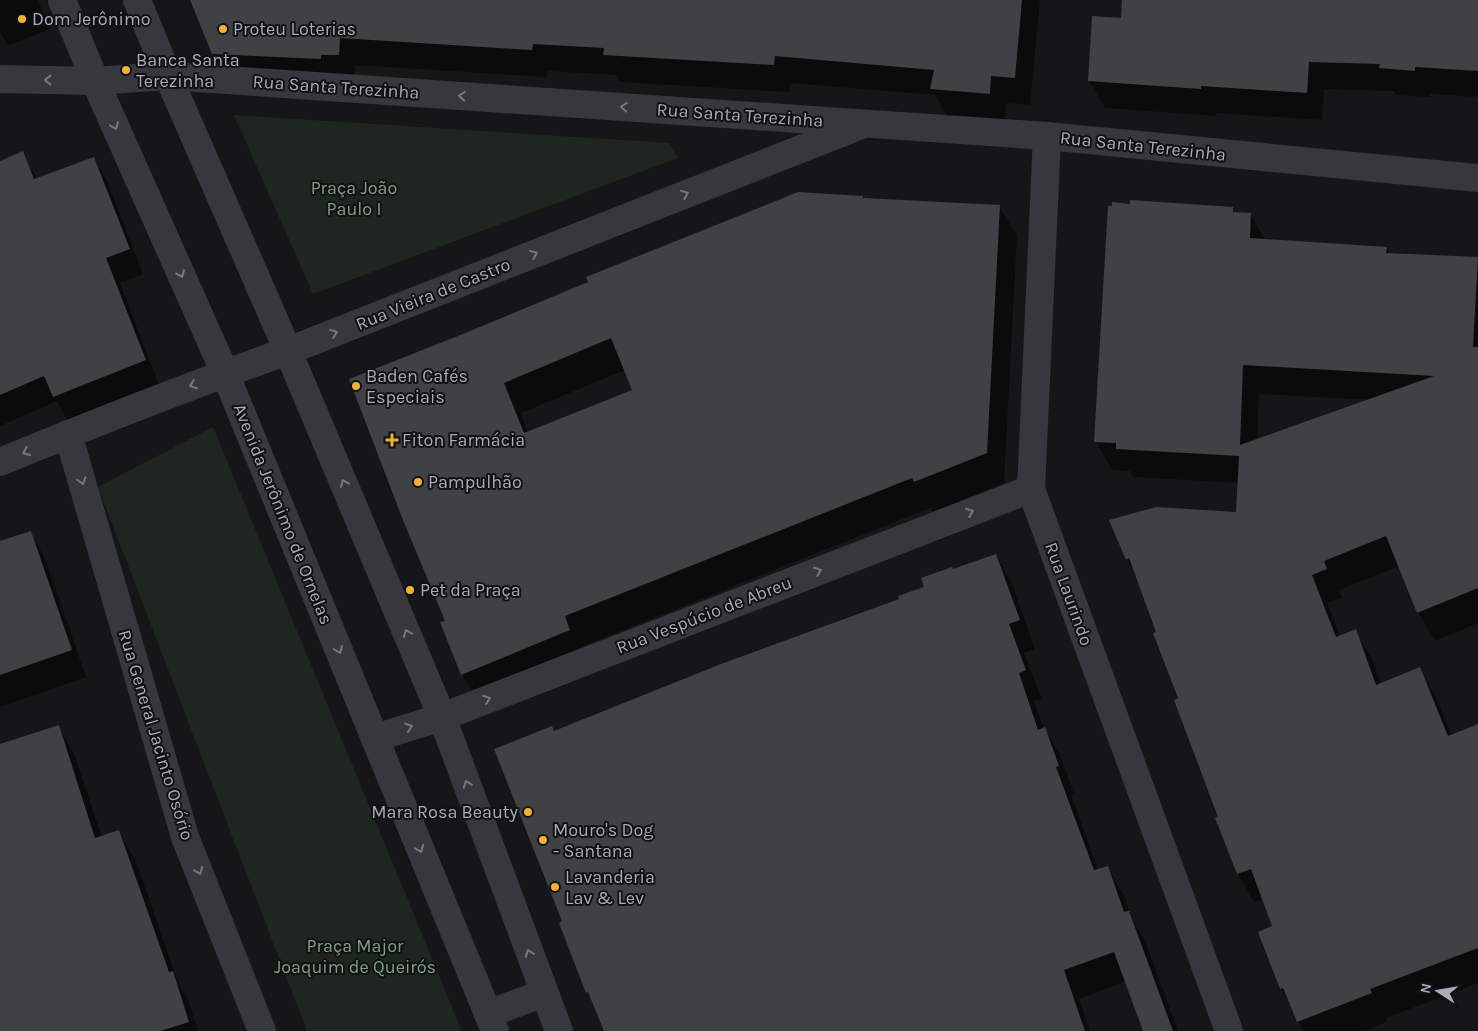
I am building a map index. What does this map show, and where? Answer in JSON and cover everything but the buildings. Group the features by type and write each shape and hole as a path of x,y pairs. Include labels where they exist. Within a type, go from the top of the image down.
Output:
{"street":[{"name":"Avenida Jerônimo de Ornelas","path":"62,0 95,81 225,373 491,1022"},
{"path":"137,0 168,76 288,351 442,717 559,1031"},
{"name":"Rua Santa Terezinha","path":"0,80 95,81 168,76 1047,136 1478,178"},
{"name":"Rua Vieira de Castro","path":"0,462 225,373 288,351 865,123"},
{"name":"Rua Laurindo","path":"1047,136 1030,489 1229,1031"},
{"name":"Rua General Jacinto Osório","path":"68,434 185,836 262,1031"},
{"name":"Rua Vespúcio de Abreu","path":"375,738 442,717 1030,489"},
{"path":"491,1022 544,993"}],"green space":[{"name":"Praça João Paulo I","path":"234,115 669,143 678,158 313,294"},
{"name":"Praça Major Joaquim de Queirós","path":"213,427 462,1031 307,1031 98,487"}],"place":[{"name":"Dom Jerônimo","path":"22,19"},
{"name":"Proteu Loterias","path":"223,29"},
{"name":"Banca Santa Terezinha","path":"126,70"},
{"name":"Baden Cafés Especiais","path":"356,386"},
{"name":"Fiton Farmácia","path":"392,440"},
{"name":"Pampulhão","path":"418,482"},
{"name":"Pet da Praça","path":"410,590"},
{"name":"Mara Rosa Beauty","path":"528,812"},
{"name":"Mouro's Dog - Santana","path":"543,840"},
{"name":"Lavanderia Lav & Lev","path":"555,887"}]}
